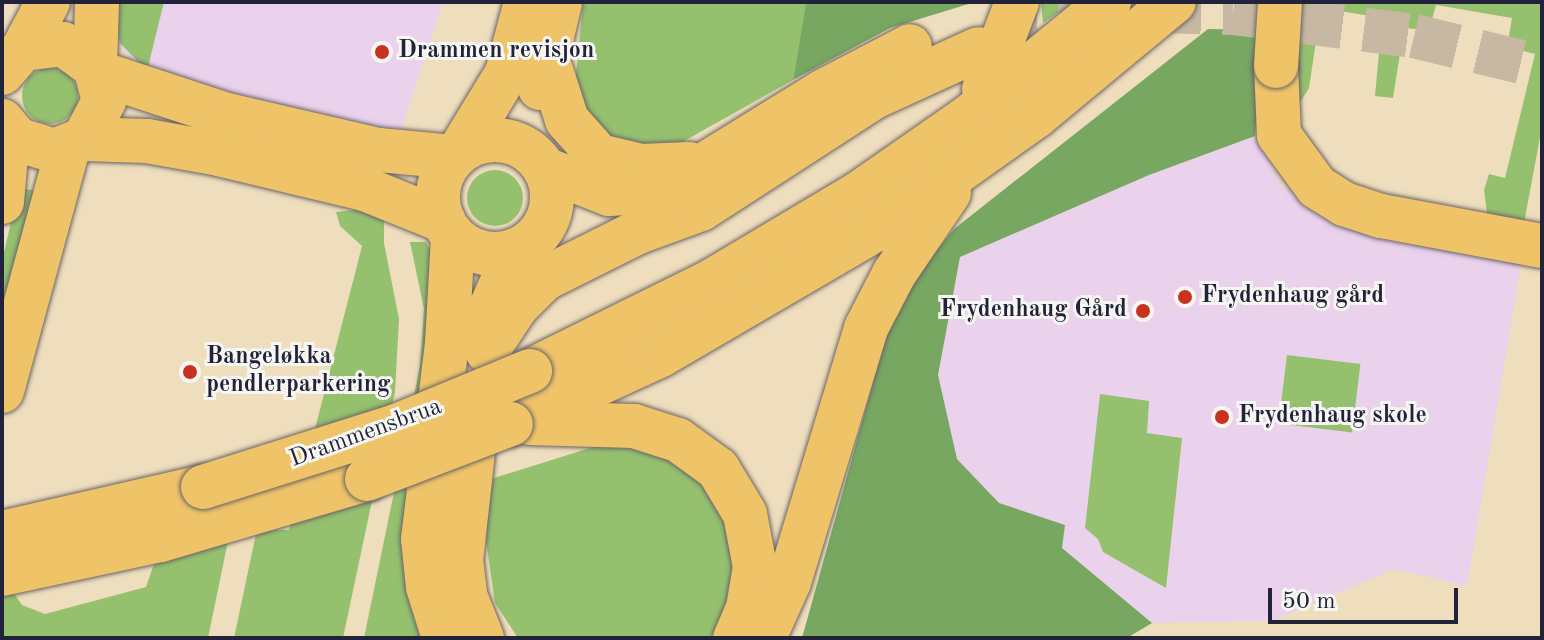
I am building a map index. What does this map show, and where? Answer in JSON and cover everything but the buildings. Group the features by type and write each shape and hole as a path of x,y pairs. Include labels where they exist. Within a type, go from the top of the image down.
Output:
{"main road":[{"path":"13,61 48,2"},
{"path":"2,391 76,144 104,101 97,70 97,2"},
{"path":"444,638 428,587 423,539 447,344 448,229 440,181 507,73 526,2"},
{"path":"482,638 466,598 461,560 465,489 491,307 527,243 551,211 539,162 535,105 560,2"},
{"name":"Drammensbrua","path":"2,533 151,502 396,426 530,371 712,281 858,194 970,116 1109,2"},
{"path":"764,638 789,582 866,328 926,223 970,165 1174,2"},
{"path":"1280,2 1276,66 1279,135 1294,163 1317,187 1344,204 1381,216 1530,244"},
{"path":"13,61 63,44 97,70 158,97 379,150 456,154 489,140 506,140 539,162 609,194 644,196 662,191 862,68 926,40 996,24"},
{"path":"970,116 993,70 996,24"},
{"path":"487,351 517,306 544,279 638,232 701,209 874,97 996,24"},
{"path":"548,61 567,120 599,156 641,166 710,162"},
{"path":"5,126 29,147 147,141 219,154 365,189 448,229 476,251 527,243 588,228 638,232"},
{"path":"2,202 5,126"},
{"name":"Drammensbrua","path":"2,574 216,526 367,479 529,420 729,317 866,236 970,165"},
{"path":"529,420 656,431 718,469 745,514 755,567 748,608 735,638"}],"shaded area":[{"path":"110,2 443,2 399,137 186,91 127,55 113,31"},
{"name":"Frydenhaug skole","path":"1255,136 1283,187 1369,219 1523,252 1467,586 1395,569 1272,621 1152,623 1062,548 1065,525 999,503 957,459 938,375 960,257 1016,189 1149,175"}],"green space":[{"path":"111,2 164,2 147,71 120,43"},
{"path":"583,2 806,2 793,80 677,145 633,145 597,131 575,85"},
{"path":"806,2 975,2 890,28 793,80"},
{"path":"1041,2 1073,2 1043,23"},
{"path":"1300,2 1542,2 1542,127 1524,223 1487,213 1484,190 1489,174 1505,178 1535,54 1507,47 1512,18 1436,5 1429,30 1404,28 1393,98 1375,96 1380,42 1386,43 1389,19 1321,8 1309,88 1296,109"},
{"path":"1208,29 1263,30 1255,136 1149,175 960,257 938,375 957,459 999,503 1065,525 1062,548 1152,623 1127,638 802,638 896,300 954,229"},
{"path":"50,68 69,77 78,96 69,115 50,124 31,115 22,96 31,77"},
{"path":"495,170 515,178 523,198 515,218 495,226 475,218 467,198 475,178"},
{"path":"19,188 37,191 2,330 2,261"},
{"path":"384,207 384,243 399,319 395,392 343,638 234,638 257,529 289,530 362,246 340,226 336,212"},
{"path":"410,242 426,242 437,265 422,638 364,638 420,366 424,309"},
{"path":"1287,355 1360,364 1352,433 1279,423"},
{"path":"1100,394 1149,401 1147,433 1182,438 1166,588 1103,552 1098,539 1085,528"},
{"path":"609,442 653,451 686,469 719,503 737,549 733,597 711,638 518,638 495,603 486,541 488,480"},
{"path":"228,541 208,638 2,638 2,576 22,605 45,614 146,587 156,558"}],"tunnel":[{"path":"993,22 1157,11 1233,13 1414,36 1542,67"}],"place":[{"name":"Drammen revisjon","path":"382,52"},
{"name":"Frydenhaug gård","path":"1185,297"},
{"name":"Frydenhaug Gård","path":"1143,311"},
{"name":"Bangeløkka pendlerparkering","path":"190,372"},
{"name":"Frydenhaug skole","path":"1222,417"}]}
